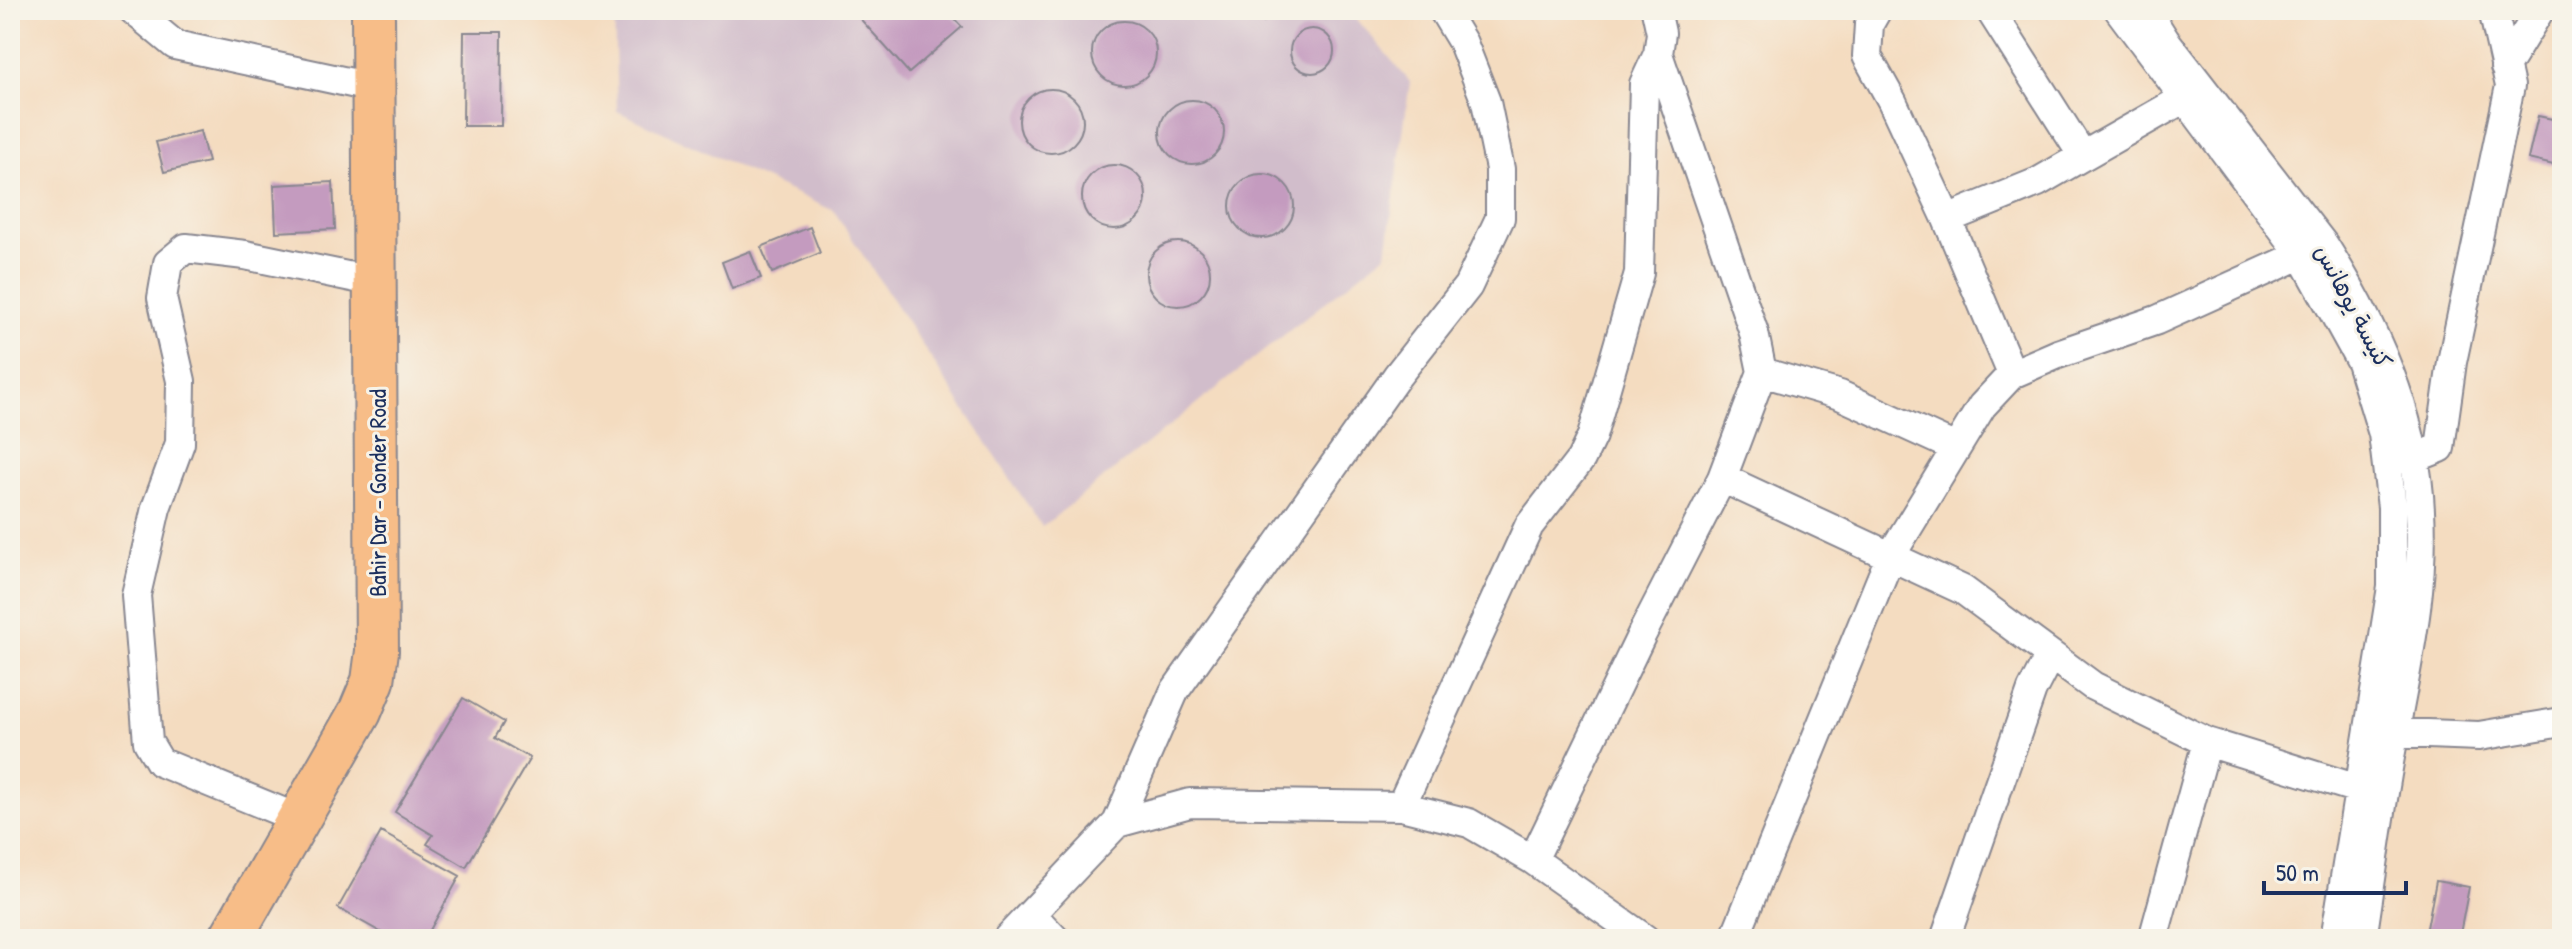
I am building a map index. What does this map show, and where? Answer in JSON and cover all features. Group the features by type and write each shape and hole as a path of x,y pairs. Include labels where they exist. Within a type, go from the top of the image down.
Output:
{"highway":[{"name":"Bahir Dar - Gonder Road","path":"230,939 360,712 373,681 377,651 373,10"}],"street":[{"path":"133,10 175,45 375,88"},
{"path":"1007,939 1088,850 1117,823 1174,692 1397,376 1468,286 1500,218 1500,169 1486,102 1463,43 1443,10"},
{"path":"1401,806 1529,526 1581,459 1592,436 1639,273 1644,84 1658,54 1661,33 1656,10"},
{"path":"1877,10 1869,24 1867,56 1892,101 1947,219 2012,374"},
{"path":"1990,10 2083,156"},
{"path":"2119,10 2183,99 2313,250 2361,362 2383,434 2399,459 2392,507 2392,587 2381,733 2335,939"},
{"name":"كنيسة يوهانس","path":"2146,10 2313,250"},
{"path":"2399,459 2440,448 2452,362 2510,86 2493,10"},
{"path":"2505,67 2540,10"},
{"path":"1533,860 1722,478 1762,372 1754,333 1658,54"},
{"path":"1947,219 2038,182 2183,99"},
{"path":"299,819 160,762 148,742 136,595 156,508 180,443 181,381 162,298 168,263 186,248 245,255 376,282"},
{"path":"1734,939 1890,557 1982,406 2012,374 2058,354 2157,320 2313,250"},
{"path":"1762,372 1840,395 1956,448"},
{"path":"1722,478 1963,590 2049,657 2093,686 2207,742 2370,793"},
{"path":"1945,939 2032,690 2049,657"},
{"path":"2381,733 2479,736 2562,722"},
{"path":"2153,939 2207,742"},
{"path":"2362,939 2370,793"},
{"path":"1117,823 1190,803 1401,806 1469,823 1533,860 1645,939"},
{"path":"1032,915 1055,939"}],"shaded area":[{"path":"614,10 1349,10 1410,82 1386,254 1042,527 834,211 617,111"}],"building":[{"path":"860,10 946,10 962,27 909,73 855,13"},
{"path":"1242,10 1282,10 1276,17 1262,22 1249,18"},
{"path":"1118,21 1130,21 1147,30 1154,41 1154,65 1147,76 1130,85 1118,85 1106,80 1097,71 1092,59 1092,47 1097,35 1106,26"},
{"path":"1312,29 1327,36 1334,51 1327,66 1312,73 1297,66 1290,51 1297,36"},
{"path":"464,32 502,32 501,126 463,126"},
{"path":"1045,89 1057,89 1074,98 1081,109 1081,133 1074,144 1057,153 1045,153 1033,148 1024,139 1019,127 1019,115 1024,103 1033,94"},
{"path":"1186,100 1198,100 1215,109 1222,120 1222,144 1215,155 1198,164 1186,164 1174,159 1165,150 1160,138 1160,126 1165,114 1174,105"},
{"path":"2538,116 2562,121 2562,167 2528,159"},
{"path":"200,131 208,162 164,172 156,142"},
{"path":"1108,165 1120,165 1137,174 1144,185 1144,209 1137,220 1120,229 1108,229 1096,224 1087,215 1082,203 1082,191 1087,179 1096,170"},
{"path":"1256,174 1268,174 1285,183 1292,194 1292,218 1285,229 1268,238 1256,238 1244,233 1235,224 1230,212 1230,200 1235,188 1244,179"},
{"path":"333,182 335,229 276,232 274,185"},
{"path":"810,227 820,253 772,273 761,247"},
{"path":"1172,242 1184,242 1201,251 1208,262 1208,286 1201,297 1184,306 1172,306 1160,301 1151,292 1146,280 1146,268 1151,256 1160,247"},
{"path":"750,251 761,278 732,289 722,262"},
{"path":"463,698 504,722 495,738 530,758 466,867 427,844 433,835 395,812"},
{"path":"381,832 460,876 425,939 393,939 338,908"},
{"path":"2436,881 2469,887 2459,939 2426,933"}]}
